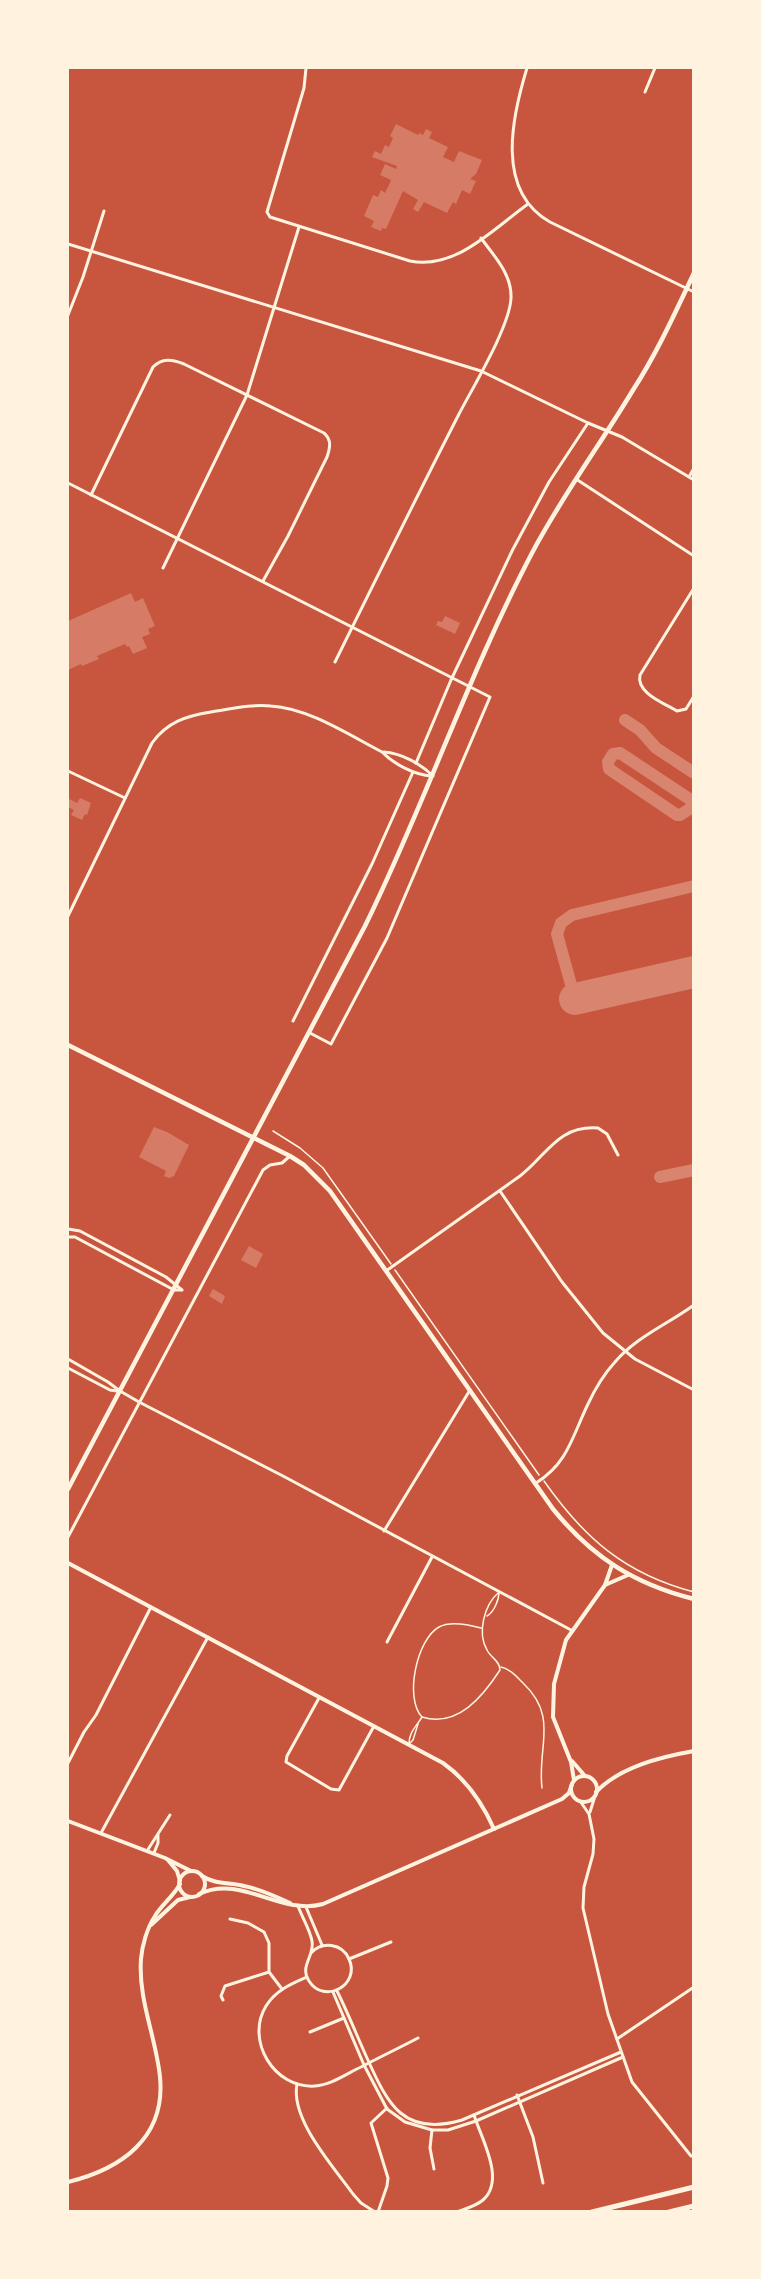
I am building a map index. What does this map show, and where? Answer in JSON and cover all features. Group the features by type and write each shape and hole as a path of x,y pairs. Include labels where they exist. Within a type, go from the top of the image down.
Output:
{"highway":[{"path":"592,2211 693,2187"},
{"path":"669,2211 693,2206"}],"main road":[{"path":"68,1489 373,911 527,563 576,479 652,360 693,273"},
{"path":"68,1045 255,1137 304,1165 330,1191 574,1534 595,1553 628,1575 665,1592 693,1599"},
{"path":"68,1563 443,1764 462,1778 481,1802 494,1828"},
{"path":"595,1794 595,1784 576,1767 567,1753 555,1724 552,1697 560,1658 571,1630 605,1585 612,1565"},
{"path":"605,1585 628,1575"},
{"path":"562,1799 588,1801 607,1780 669,1755 693,1751"},
{"path":"567,1753 573,1782 571,1792 578,1800"},
{"path":"151,1926 178,1900 213,1889 237,1889 297,1906 323,1904 562,1799 573,1782 587,1777 607,1780"},
{"path":"68,1821 154,1853 216,1883 236,1884 255,1889 297,1906"},
{"path":"167,1859 177,1871 185,1894 193,1897"},
{"path":"68,2182 103,2172 128,2156 143,2141 157,2116 160,2077 145,2010 142,1947 154,1916 172,1897 186,1873 191,1871"},
{"path":"199,1894 205,1886 202,1876"}],"street":[{"path":"306,68 304,88 267,215 299,227 423,263 449,259 528,204"},
{"path":"527,68 514,112 512,138 518,184 528,204 538,215 550,222 693,292"},
{"path":"645,92 655,68"},
{"path":"68,315 77,296 104,211"},
{"path":"163,568 247,395 299,227"},
{"path":"335,662 506,319 511,295 504,271 481,238"},
{"path":"68,244 482,371 588,423 608,430 693,480"},
{"path":"91,495 153,367 158,362 169,360 178,362 324,433 329,438 330,446 313,487 263,581"},
{"path":"416,763 453,676 531,514 588,423"},
{"path":"689,477 693,468"},
{"path":"576,479 693,556"},
{"path":"68,483 453,676 490,697 387,938 331,1044 310,1033"},
{"path":"693,588 639,680 643,690 676,711 686,709 693,696"},
{"path":"68,916 156,737 175,721 198,714 260,705 288,708 312,717 382,752 390,760 414,772 433,776"},
{"path":"382,752 394,752 424,767 433,776"},
{"path":"68,771 125,798"},
{"path":"293,1021 372,864 414,772"},
{"path":"386,1271 531,1168 555,1140 577,1130 594,1127 602,1129 607,1134 618,1155"},
{"path":"68,1537 263,1170 270,1165 282,1163 290,1156"},
{"path":"500,1191 588,1316 609,1339 626,1352 693,1390"},
{"path":"68,1229 80,1231 177,1284"},
{"path":"68,1237 75,1237 174,1290"},
{"path":"536,1483 562,1460 597,1387 614,1362 660,1326 693,1305"},
{"path":"68,1359 139,1402 571,1630"},
{"path":"68,1368 110,1389 120,1391"},
{"path":"384,1531 470,1390"},
{"path":"387,1642 432,1557"},
{"path":"68,1763 96,1715 151,1607"},
{"path":"101,1833 208,1637"},
{"path":"319,1698 287,1756 286,1762 331,1789 339,1790 374,1726"},
{"path":"589,1814 595,1794"},
{"path":"578,1800 589,1814 594,1839 593,1854 584,1887 583,1908 608,2014 632,2082 693,2156"},
{"path":"154,1853 159,1835 170,1815"},
{"path":"147,1851 152,1840 159,1835"},
{"path":"297,1906 312,1940 311,1953 306,1962 307,1977 311,1984 319,1990 335,1991 345,1985 351,1974 349,1959 339,1948 322,1945 311,1953"},
{"path":"306,1907 322,1945"},
{"path":"230,1919 248,1923 264,1932 269,1943 269,1972 282,1989"},
{"path":"349,1959 391,1942"},
{"path":"223,2000 221,1996 225,1986 269,1972"},
{"path":"307,1977 282,1989 273,1997 264,2010 259,2026 259,2038 264,2055 285,2079 297,2084 314,2086 324,2084 418,2038"},
{"path":"617,2039 693,1987"},
{"path":"335,1991 364,2065 389,2107 432,2128 448,2130 476,2121 623,2057"},
{"path":"310,2032 346,2017"},
{"path":"346,2017 389,2107"},
{"path":"432,2128 474,2115 621,2052"},
{"path":"297,2084 297,2104 301,2119 353,2194 361,2203 376,2211 386,2190 388,2178 371,2123 389,2107"},
{"path":"517,2096 533,2137 543,2183"},
{"path":"457,2211 481,2202 488,2195 491,2185 490,2157 474,2115"},
{"path":"432,2128 430,2148 434,2169"}],"lane":[{"path":"486,1616 495,1606 499,1592"},
{"path":"499,1592 486,1612 481,1628 485,1647 500,1666 509,1670 525,1684 541,1707 545,1730 541,1762 542,1788"},
{"path":"422,1717 416,1707 414,1674 418,1657 432,1634 439,1627 447,1625 481,1628"},
{"path":"422,1717 442,1717 468,1708 486,1690 500,1670 500,1666"},
{"path":"409,1744 413,1728 422,1717"}],"path":[{"path":"273,1131 311,1156 323,1168 542,1479 579,1527 618,1559 659,1581 693,1592"}],"building":[{"path":"396,124 418,135 419,133 423,135 426,129 432,132 429,138 448,147 443,157 454,162 459,151 482,160 476,174 470,179 476,181 470,194 462,190 456,204 453,202 447,213 424,202 418,212 413,209 418,200 403,191 386,229 382,228 381,231 371,227 374,221 364,216 373,195 378,197 381,190 385,193 389,185 391,180 380,175 385,164 396,169 397,166 372,157 375,151 381,154 385,145 389,147 393,138 390,136"},
{"path":"131,593 135,602 143,598 155,626 148,629 150,634 142,637 147,648 133,654 129,646 125,644 97,656 99,659 68,670 68,621"},
{"path":"445,616 460,623 455,634 436,625 438,621 442,622"},
{"path":"80,798 91,803 87,815 85,814 82,820 71,815 74,810 68,807 69,799 77,803"},
{"path":"154,1127 189,1145 174,1176 169,1178 164,1176 166,1171 139,1157"},
{"path":"249,1246 263,1254 256,1268 241,1260"},
{"path":"213,1289 225,1296 222,1304 209,1296"}],"taxiway":[{"path":"625,720 640,730 656,748 694,773"},
{"path":"694,802 620,753 613,754 608,762 609,769 677,815 694,806"},
{"path":"575,999 557,934 561,923 572,915 694,886"},
{"path":"660,1177 694,1170"}],"runway":[{"path":"575,999 694,972"}]}
